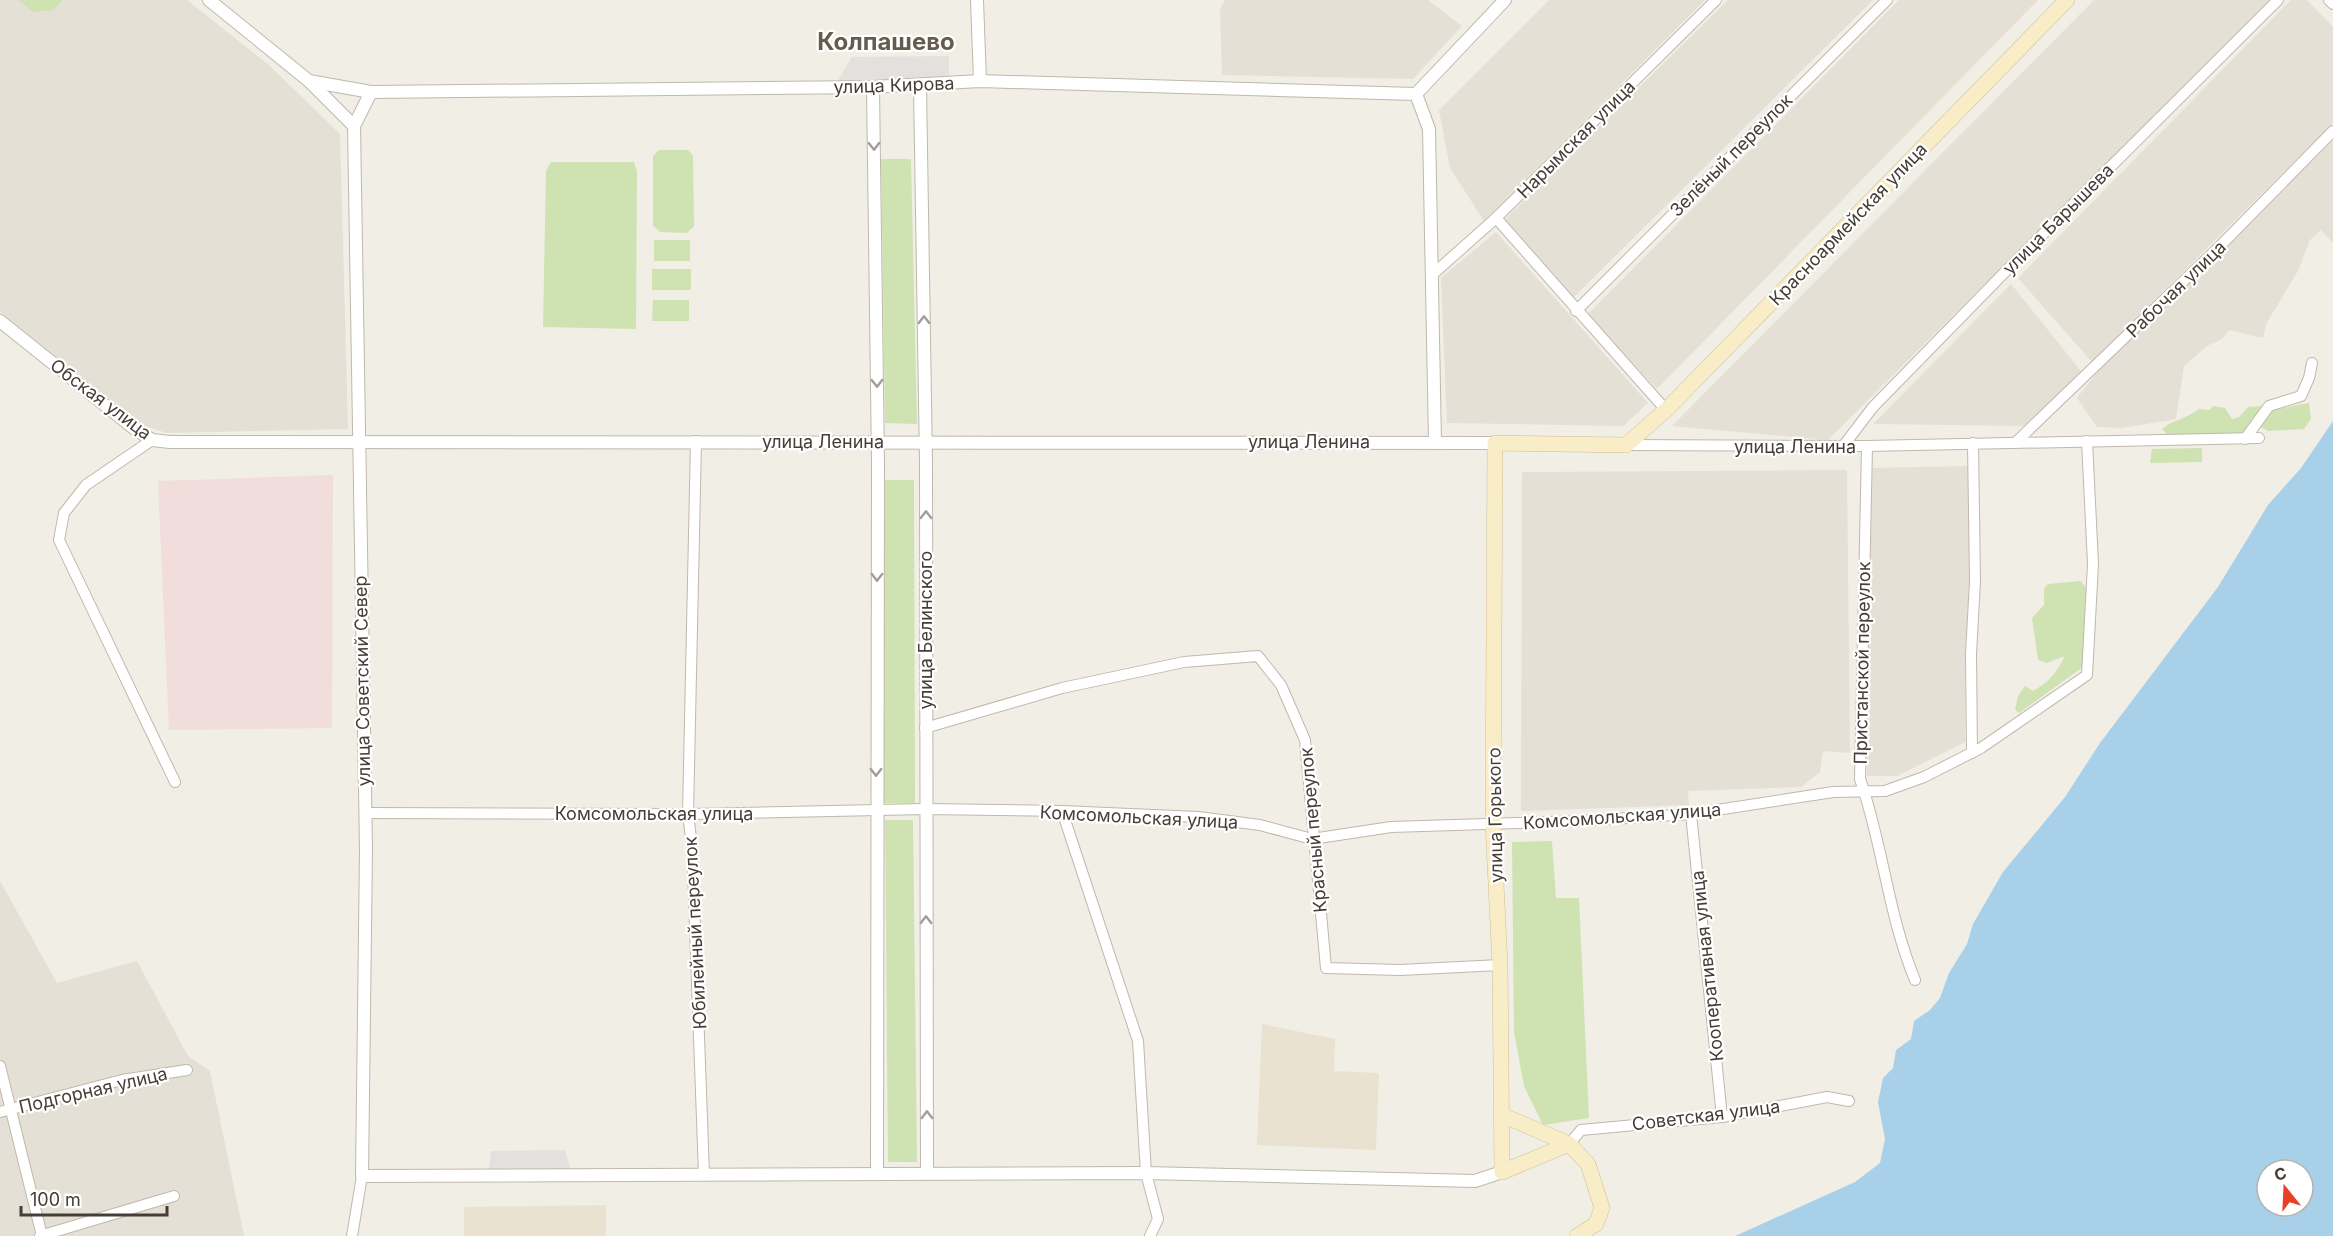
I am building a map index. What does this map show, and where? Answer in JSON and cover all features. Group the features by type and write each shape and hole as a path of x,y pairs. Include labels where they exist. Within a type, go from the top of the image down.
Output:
{"main road":[{"name":"Красноармейская улица","path":"1626,445 1666,410 2067,0"},
{"name":"улица Ленина","path":"1495,442 1626,445"},
{"name":"улица Горького","path":"1495,442 1493,823 1500,965 1502,1172"},
{"path":"1502,1115 1569,1144 1588,1164 1602,1208 1596,1224 1577,1236"},
{"path":"1502,1172 1569,1144"}],"street":[{"path":"209,0 309,81 354,126 371,92"},
{"path":"977,0 980,81"},
{"path":"1435,442 1429,129 1416,94 1505,0"},
{"name":"Нарымская улица","path":"1433,274 1496,218 1716,0"},
{"name":"Зелёный переулок","path":"1576,310 1887,0"},
{"name":"улица Барышева","path":"1844,445 1874,407 2007,270 2278,0"},
{"path":"2329,0 2333,4"},
{"name":"улица Кирова","path":"309,81 371,92 873,87 980,81 1416,94"},
{"name":"улица Белинского","path":"920,86 926,441 927,1173"},
{"path":"873,87 877,441 875,811 877,1174"},
{"name":"улица Советский Север","path":"352,1236 362,1176 365,813 354,126"},
{"name":"Рабочая улица","path":"2015,443 2220,246 2333,131"},
{"path":"1496,218 1666,410"},
{"name":"Обская улица","path":"0,321 135,429 152,440 170,442 359,440"},
{"path":"2245,439 2269,406 2301,396 2309,378 2312,363"},
{"name":"улица Ленина","path":"1626,445 1867,446 2259,438"},
{"path":"152,440 86,485 64,513 59,540 175,782"},
{"name":"улица Ленина","path":"359,440 1495,442"},
{"name":"Юбилейный переулок","path":"696,441 688,814 692,846 704,1174"},
{"name":"Комсомольская улица","path":"365,813 688,814 925,809 1062,812 1198,817 1260,825 1312,839 1391,827 1580,821 1691,814 1833,792 1886,791 1972,753 2087,675 2093,564 2087,441"},
{"path":"1972,753 1971,654 1975,581 1973,443"},
{"name":"Пристанской переулок","path":"1867,446 1860,779 1872,814 1902,950 1915,980"},
{"name":"Красный переулок","path":"925,728 1062,688 1173,664 1258,656 1281,684 1305,740 1312,839 1326,968 1400,970 1500,965"},
{"path":"1062,812 1138,1041 1146,1173 1158,1219 1149,1236"},
{"name":"Кооперативная улица","path":"1691,814 1722,1117"},
{"path":"0,1066 5,1110 41,1236 174,1196"},
{"name":"Подгорная улица","path":"5,1110 122,1080 187,1070"},
{"name":"Советская улица","path":"1569,1144 1581,1130 1722,1117 1827,1097 1848,1101"},
{"path":"362,1176 613,1177 704,1174 1146,1173 1475,1181 1502,1172"}],"shaded area":[{"path":"0,0 187,0 270,66 340,134 348,429 167,433 144,426 0,312"},
{"path":"1225,0 1428,0 1462,26 1413,79 1222,75 1220,9"},
{"path":"1549,0 1705,0 1484,221 1450,168 1439,110"},
{"path":"1728,0 1873,0 1572,299 1504,220"},
{"path":"1899,0 2038,0 1657,389 1587,315"},
{"path":"2094,0 2270,0 1828,440 1672,426"},
{"path":"2291,0 2307,0 2333,27 2333,123 2092,362 2018,278"},
{"path":"949,56 949,84 834,87 852,57"},
{"path":"2333,138 2333,243 2321,230 2310,240 2298,271 2266,324 2263,338 2229,330 2222,339 2207,346 2184,366 2176,419 2122,428 2097,427 2077,398 2110,356"},
{"path":"1496,232 1648,403 1623,426 1447,423 1441,278"},
{"path":"2011,284 2081,371 2025,426 1873,424"},
{"path":"1968,466 1970,569 1965,653 1965,742 1897,776 1867,776 1872,468"},
{"path":"1847,470 1850,753 1823,751 1820,772 1801,787 1688,791 1689,805 1521,811 1522,472"},
{"path":"333,475 332,728 169,730 158,481"},
{"path":"0,881 57,983 137,961 188,1056 210,1071 244,1236 0,1236"},
{"path":"1262,1024 1335,1039 1334,1071 1379,1073 1376,1150 1257,1145"},
{"path":"565,1150 572,1175 488,1176 491,1151"},
{"path":"606,1205 606,1236 464,1236 464,1207"}],"green space":[{"path":"19,0 62,0 54,10 33,12"},
{"path":"659,150 688,150 693,156 694,226 687,233 660,232 653,226 653,156"},
{"path":"881,159 911,159 917,424 885,423"},
{"path":"551,162 634,162 637,172 636,329 543,327 546,171"},
{"path":"654,240 690,240 690,261 654,261"},
{"path":"652,269 691,269 691,290 652,290"},
{"path":"653,300 689,300 689,321 652,321"},
{"path":"2309,403 2311,419 2304,429 2268,431 2261,427 2272,410"},
{"path":"2214,406 2225,408 2232,419 2239,417 2248,407 2263,406 2245,436 2170,437 2162,429 2199,409 2209,410"},
{"path":"2202,448 2202,462 2150,463 2152,449"},
{"path":"883,480 914,480 915,803 884,803"},
{"path":"2080,581 2086,587 2083,667 2019,713 2015,710 2018,696 2025,686 2033,691 2044,684 2056,672 2065,656 2047,663 2038,660 2032,618 2044,605 2044,589 2048,584"},
{"path":"885,820 913,820 917,1162 888,1162"},
{"path":"1552,841 1556,898 1579,898 1589,1118 1543,1125 1524,1086 1514,1032 1512,842"}],"water":[{"path":"2333,421 2333,1236 1735,1236 1855,1182 1880,1163 1885,1139 1878,1102 1883,1078 1893,1068 1896,1050 1911,1039 1914,1021 1930,1010 1940,998 1949,973 1967,944 1973,924 2003,872 2065,797 2100,743 2218,587 2268,505 2301,468"}],"district":[{"name":"Колпашево","path":"886,41"}]}
